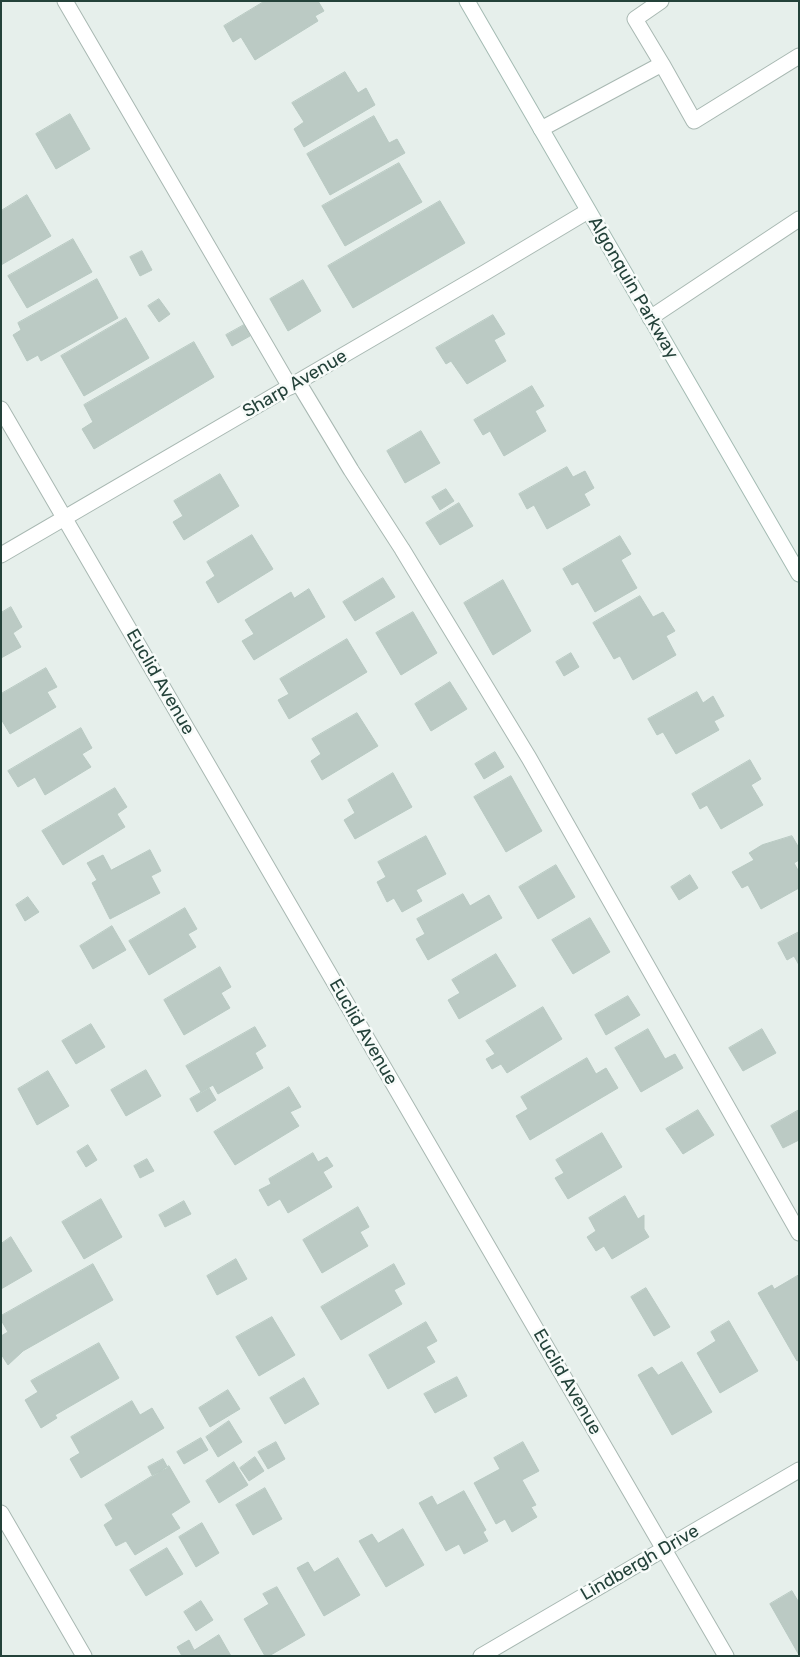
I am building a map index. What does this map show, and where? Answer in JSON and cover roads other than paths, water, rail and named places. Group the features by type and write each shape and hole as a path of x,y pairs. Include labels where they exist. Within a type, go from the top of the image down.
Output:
{"street":[{"path":"65,1 294,384 407,557 529,758 799,1233"},
{"name":"Algonquin Parkway","path":"467,1 799,574"},
{"path":"661,1 635,19 694,121 799,56"},
{"path":"541,129 662,64"},
{"name":"Sharp Avenue","path":"1,555 588,211"},
{"path":"650,318 799,219"},
{"name":"Euclid Avenue","path":"1,409 726,1656"},
{"name":"Lindbergh Drive","path":"481,1656 799,1470"},
{"path":"1,1513 84,1656"}]}
